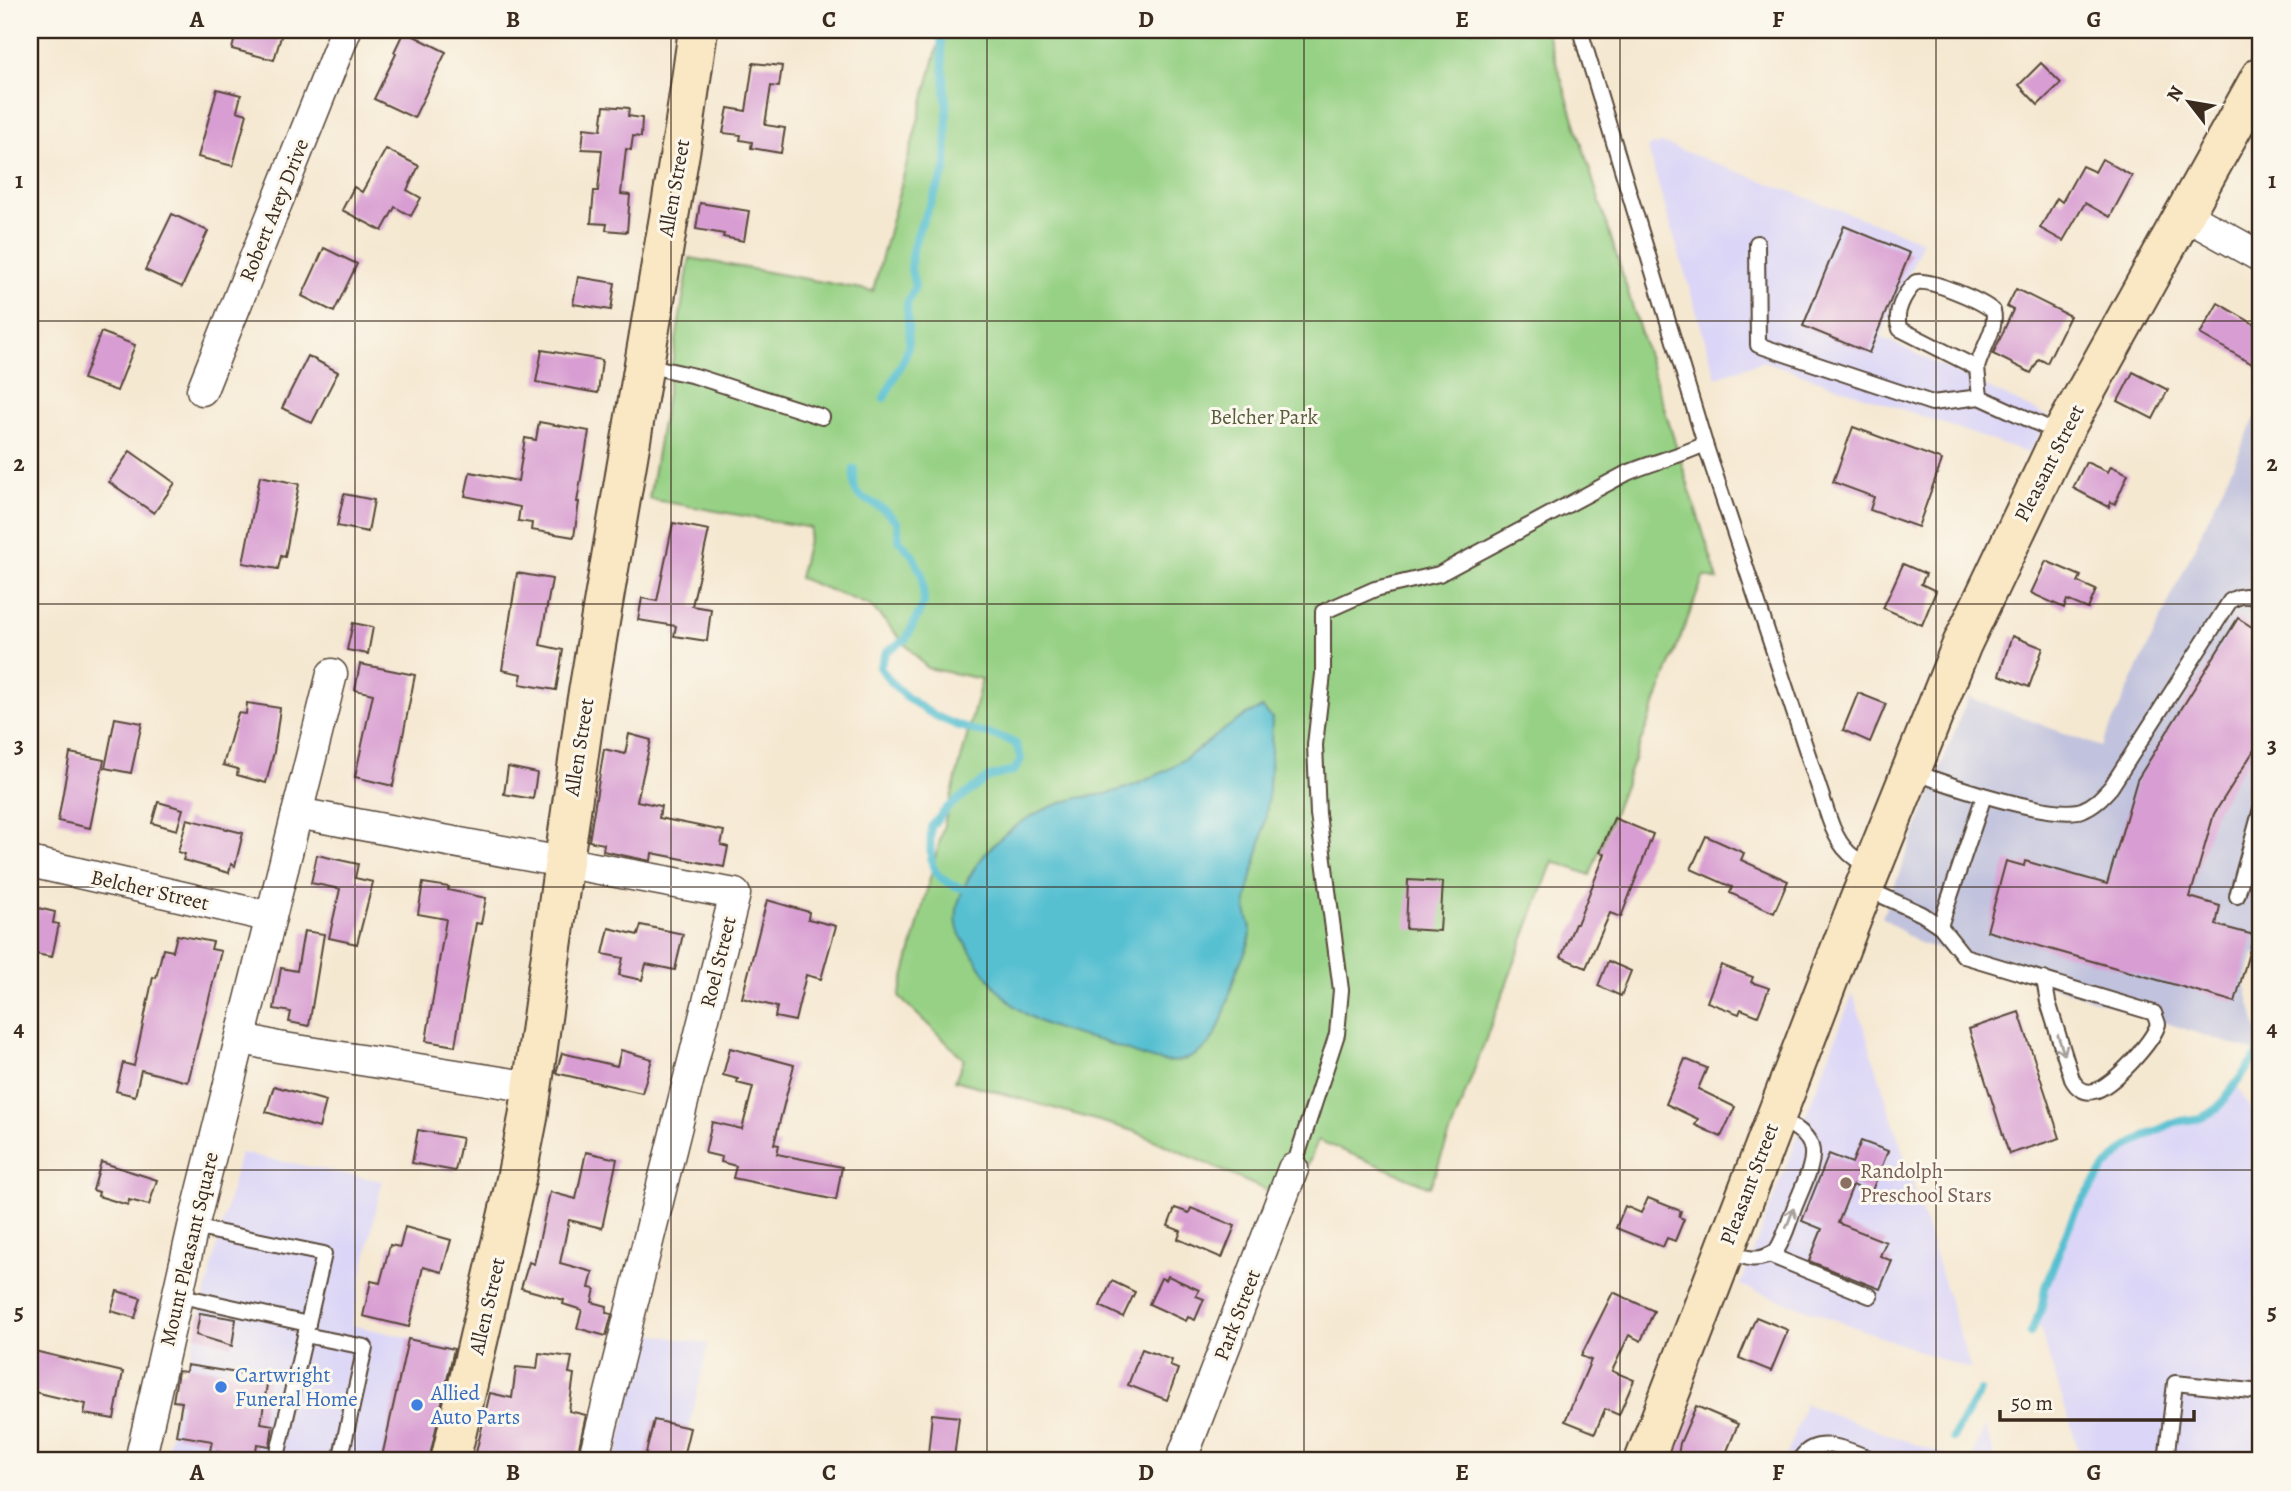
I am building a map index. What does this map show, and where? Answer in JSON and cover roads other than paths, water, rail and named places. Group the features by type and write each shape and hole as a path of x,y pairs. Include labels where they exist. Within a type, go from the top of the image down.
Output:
{"street":[{"name":"Robert Arey Drive","path":"202,390 345,30"},
{"name":"Allen Street","path":"450,1461 516,1179 533,1087 592,664 684,129 698,30"},
{"name":"Pleasant Street","path":"1644,1461 1909,770 1967,633 2062,434 2261,76"},
{"path":"2183,214 2261,257"},
{"name":"Mount Pleasant Square","path":"140,1461 193,1227 332,674"},
{"name":"Roel Street","path":"297,813 735,894 593,1461"},
{"name":"Belcher Street","path":"30,862 271,917"},
{"path":"241,1038 278,1047 533,1087"},
{"name":"Park Street","path":"1181,1461 1293,1169"}],"lane":[{"path":"1580,30 1705,444 1836,839 1853,858 1864,887 1922,914 1940,926 1964,956 2044,979 2122,1002 2154,1013 2158,1020 2157,1028 2133,1061 2100,1089 2083,1091 2072,1079 2048,1002 2044,979"},
{"path":"1757,243 1758,345 1932,403 1980,397 2062,434"},
{"path":"1977,368 1900,329 1898,319 1902,301 1916,282 1924,281 1952,291 1993,312 1994,322 1982,348 1977,368 1980,397"},
{"path":"643,365 695,376 822,417"},
{"path":"1293,1169 1337,1034 1341,990 1318,814 1315,745 1323,674 1323,612 1375,589 1439,574 1627,472 1678,457 1705,444"},
{"path":"1909,770 1984,796 2063,812 2081,810 2098,801 2117,778 2230,601 2247,595 2261,601"},
{"path":"1940,926 1984,796"},
{"path":"2237,896 2261,809"},
{"path":"1724,1250 1753,1260 1769,1255 1779,1246 1813,1156 1808,1139 1800,1129 1775,1118"},
{"path":"193,1227 324,1254 275,1461"},
{"path":"1769,1255 1870,1296"},
{"path":"177,1295 365,1347 340,1461"},
{"path":"2166,1461 2175,1383 2261,1392"},
{"path":"1799,1461 1814,1446 1828,1445 1876,1461"}],"water":[{"path":"1262,708 1272,718 1271,763 1265,823 1246,905 1251,936 1217,1032 1205,1048 1180,1061 1153,1060 1052,1027 1015,1007 991,982 958,929 956,916 960,896 969,877 986,853 1004,835 1038,813 1062,803 1113,792 1151,778 1177,764 1236,721"}],"waterway":[{"path":"884,398 906,355 909,342 907,304 915,286 911,270 912,252 919,229 946,169 947,111 942,30"},
{"path":"854,469 856,491 897,522 899,540 913,556 922,575 924,603 906,639 886,652 880,667 897,688 919,706 956,725 998,736 1016,744 1021,759 1014,771 989,777 947,808 931,827 933,867 943,880 964,889"},
{"path":"2030,1333 2041,1311 2045,1287 2076,1210 2105,1168 2127,1147 2152,1133 2175,1122 2201,1118 2217,1109 2261,1050"},
{"path":"1953,1438 1980,1391"}],"place":[{"name":"Randolph Preschool Stars","path":"1846,1183"},
{"name":"Cartwright Funeral Home","path":"221,1387"},
{"name":"Allied Auto Parts","path":"417,1405"}],"park label":[{"name":"Belcher Park","path":"1264,417"}]}
